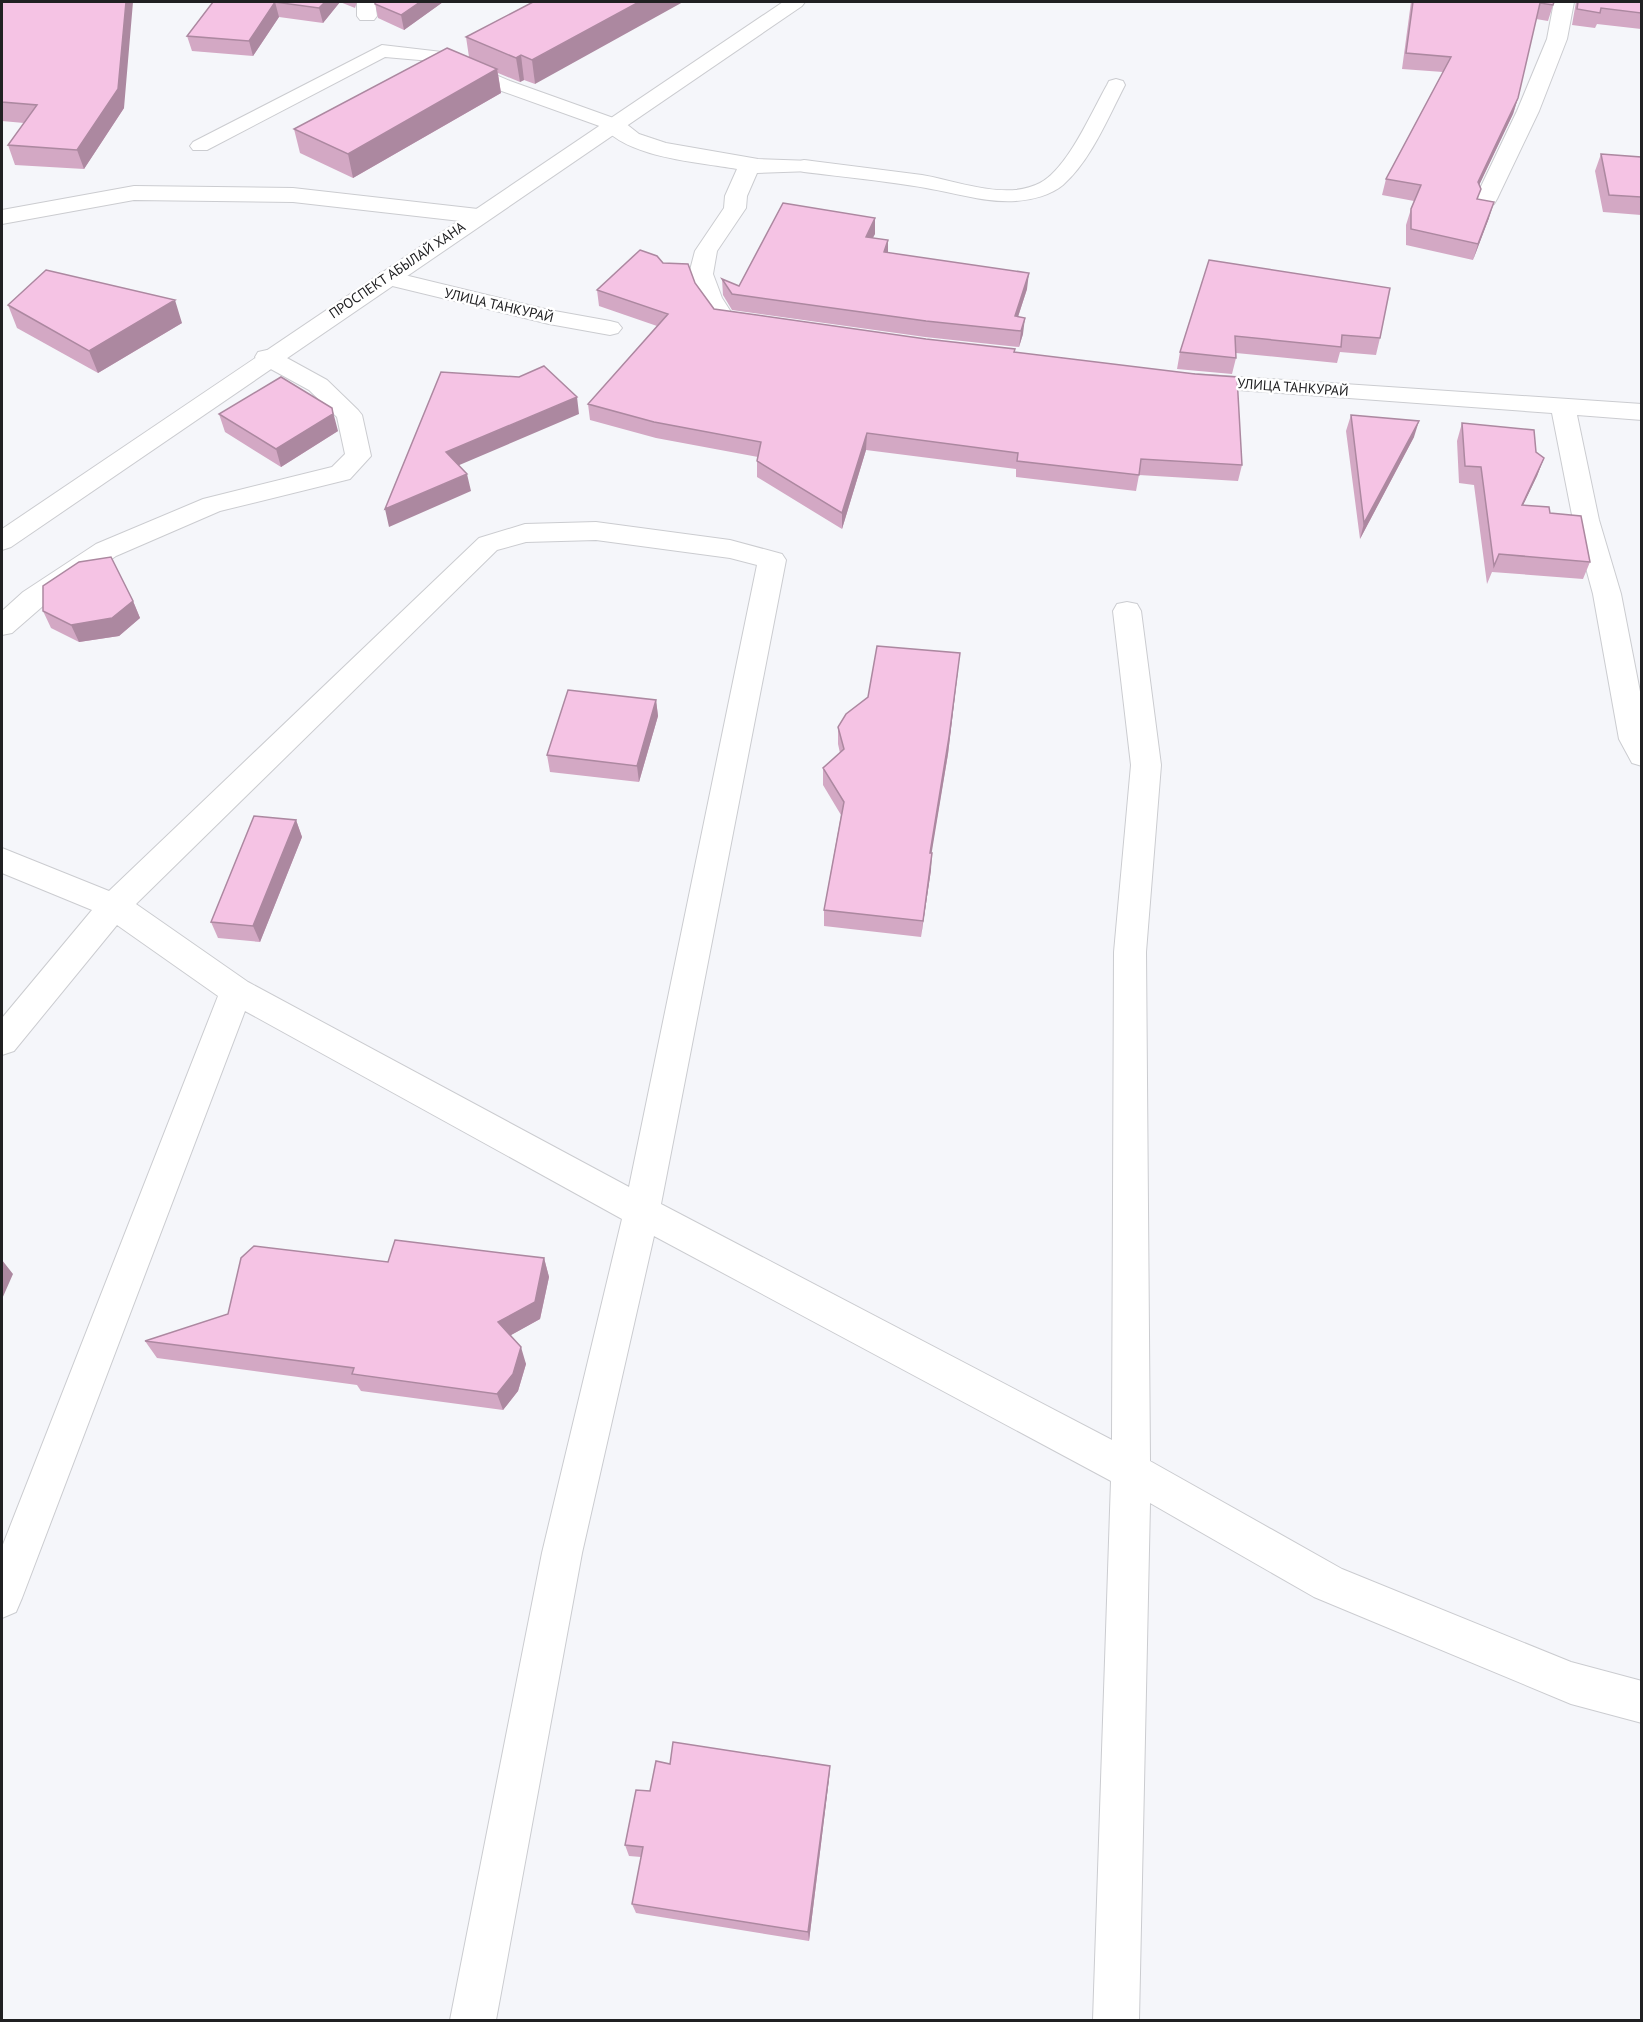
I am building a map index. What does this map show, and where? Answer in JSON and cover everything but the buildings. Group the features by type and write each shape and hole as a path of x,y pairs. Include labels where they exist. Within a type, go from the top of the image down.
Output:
{"street":[{"name":"ПРОСПЕКТ АБЫЛАЙ ХАНА","path":"2,541 267,357 388,278 795,2"},
{"path":"1486,199 1528,111 1557,39 1564,2"},
{"path":"612,124 631,139 662,149 750,165 804,166"},
{"path":"750,165 736,195 735,208 706,251 701,274 710,298 723,318 776,326"},
{"path":"2,217 134,193 293,195 478,216"},
{"name":"УЛИЦА ТАНКУРАЙ","path":"388,278 549,317 610,328"},
{"path":"2,626 33,599 105,549 212,505 341,473 358,456 349,415 318,385 267,357"},
{"name":"УЛИЦА ТАНКУРАЙ","path":"1169,377 1192,381 1641,412"},
{"path":"1563,406 1586,520 1607,594 1634,739 1641,755"},
{"path":"2,1041 114,906 488,544 525,533 596,531 730,549 772,560 642,1212 562,1553 473,2020"},
{"path":"1116,2020 1131,1471 1130,952 1146,765 1127,611"},
{"path":"2,860 114,906 236,991 642,1212 1131,1471 1328,1583 1571,1683 1641,1702"},
{"path":"2,1598 236,991"}],"lane":[{"path":"200,146 382,51 435,56 503,85 612,124"},
{"path":"804,166 933,183 985,194 1018,194 1049,186 1072,163 1116,85"}]}
